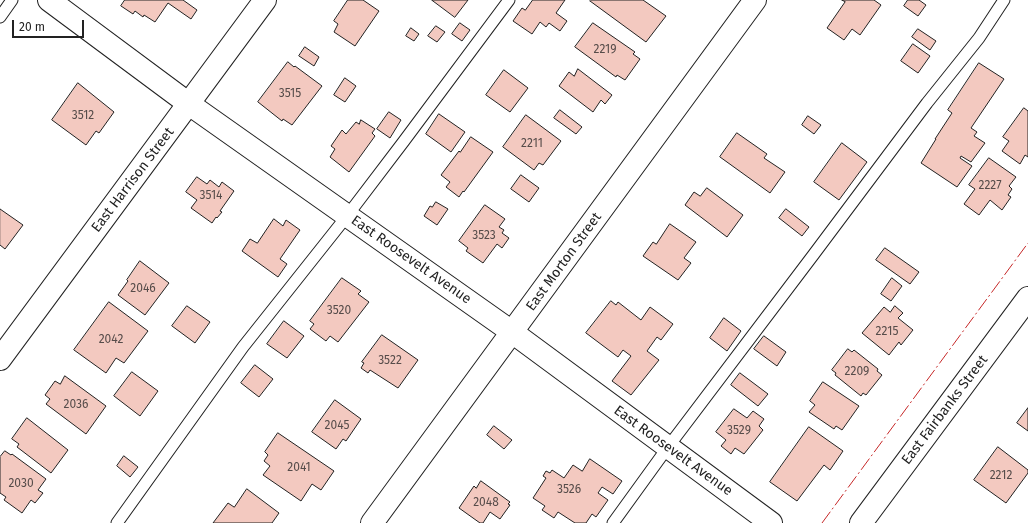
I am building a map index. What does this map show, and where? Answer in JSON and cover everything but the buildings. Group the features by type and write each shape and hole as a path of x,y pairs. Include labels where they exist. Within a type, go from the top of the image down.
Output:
{"street":[{"name":"East Roosevelt Avenue","path":"49,0 189,104 512,332 771,523"},
{"name":"East Harrison Street","path":"0,359 265,0"},
{"name":"East Morton Street","path":"372,523 755,0"},
{"name":"East Fairbanks Street","path":"861,523 1028,298"}],"lane":[{"path":"0,17 12,0"},
{"path":"117,523 243,347 347,216 509,0"},
{"path":"613,523 668,447 927,103 979,38 1004,0"}],"power":[{"path":"822,523 1028,243"}]}
